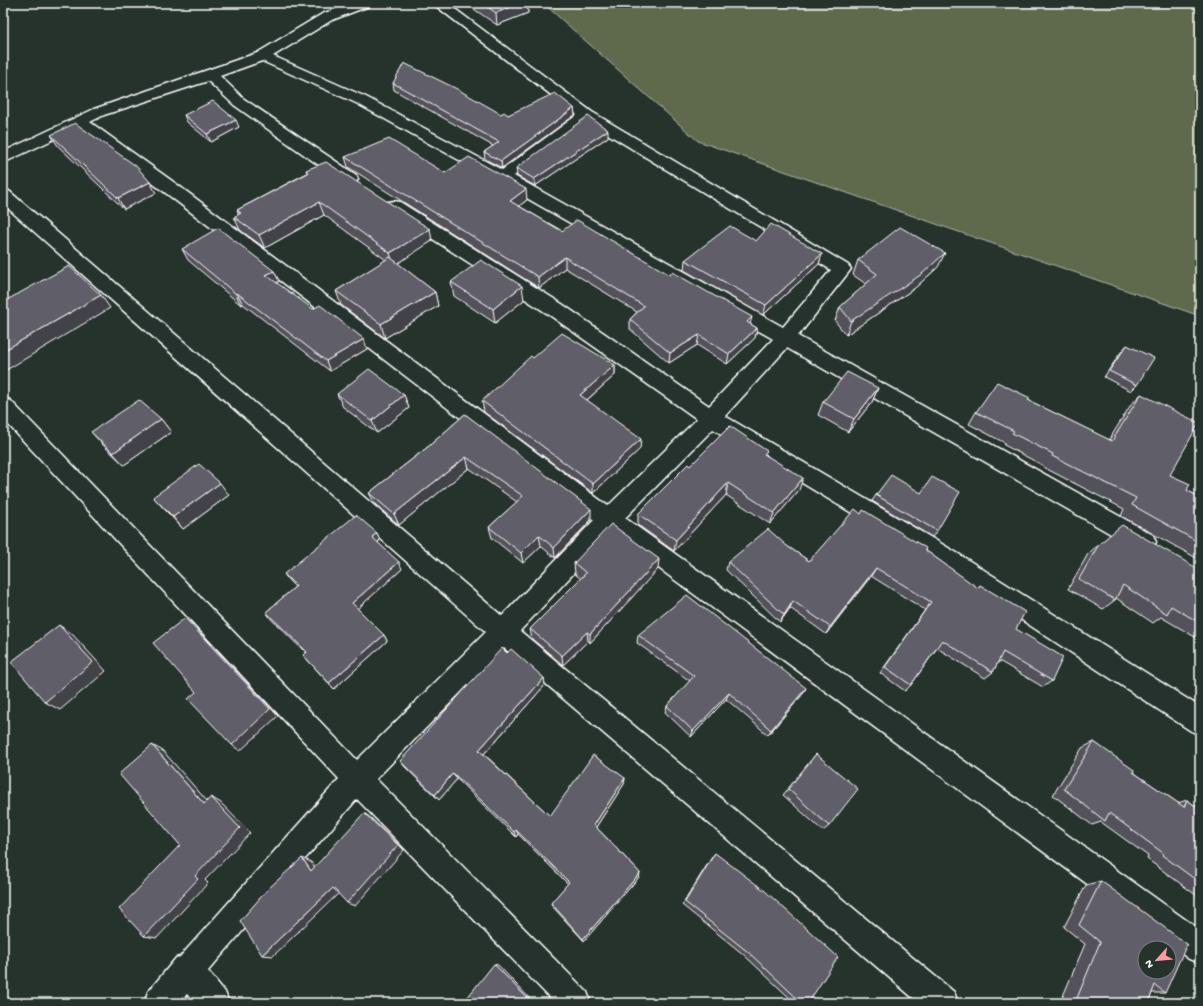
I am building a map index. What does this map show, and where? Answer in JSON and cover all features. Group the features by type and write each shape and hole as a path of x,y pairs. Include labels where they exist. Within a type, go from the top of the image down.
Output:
{"street":[{"path":"3,158 99,112 262,56 323,12 364,3"},
{"path":"159,1003 187,969 357,779 503,632 609,519 711,418 786,337 842,269 587,115 439,3"},
{"path":"262,56 360,100 502,177 1159,550"},
{"path":"210,75 239,102 372,192 555,309 711,418 949,560 1200,722"},
{"path":"502,177 587,115"},
{"path":"79,122 173,190 609,519 1200,948"},
{"path":"3,195 503,632 943,1003"},
{"path":"3,406 357,779 576,1003"},
{"path":"187,969 214,1003"}],"green space":[{"path":"543,3 1200,3 1200,316 698,141"}],"building":[{"path":"482,3 520,3 496,13"},
{"path":"404,63 457,89 501,114 504,112 508,115 555,93 574,108 501,161 484,152 499,142 393,83"},
{"path":"213,101 236,120 207,134 184,115"},
{"path":"588,116 608,130 534,179 516,168"},
{"path":"75,123 136,166 150,182 118,198 51,135"},
{"path":"389,139 445,173 469,157 526,189 510,201 562,231 577,220 670,275 672,272 752,317 747,322 757,328 729,354 699,335 670,353 630,319 644,306 565,257 538,277 345,157"},
{"path":"326,162 430,229 390,253 319,202 259,235 234,217 241,213 237,210 308,173 306,170"},
{"path":"771,224 822,254 766,305 685,260 730,226 756,241"},
{"path":"900,227 945,253 922,274 851,321 840,307 877,274 858,260"},
{"path":"218,228 274,271 266,275 313,309 320,305 364,339 326,361 237,293 236,294 182,249"},
{"path":"390,257 435,292 381,324 336,291"},
{"path":"481,260 522,286 493,309 451,282"},
{"path":"69,266 101,295 3,351 3,302"},
{"path":"562,333 615,365 580,395 641,439 593,484 482,401 531,356 533,358"},
{"path":"1127,345 1154,358 1137,385 1109,371"},
{"path":"369,369 404,395 372,421 337,394"},
{"path":"847,372 878,388 854,419 823,402"},
{"path":"997,382 1030,398 1028,400 1112,441 1141,394 1199,423 1170,475 1190,484 1187,490 1200,498 1200,543 1132,505 1136,498 1052,456 1053,454 1012,433 1014,431 976,412"},
{"path":"139,400 161,419 113,453 91,432"},
{"path":"465,414 591,509 554,548 539,535 521,553 489,527 523,496 466,457 394,514 369,493 429,446"},
{"path":"730,426 767,451 764,454 803,478 774,513 728,483 676,540 638,514 688,464 690,466"},
{"path":"199,464 220,483 173,517 153,497"},
{"path":"891,475 921,493 932,477 960,492 937,531 876,495"},
{"path":"855,509 861,514 863,510 926,548 925,550 978,588 980,585 1025,612 1016,629 1063,657 1052,681 1003,652 993,672 942,640 911,685 885,667 931,602 876,568 830,627 793,601 784,615 728,562 768,529 787,546 809,561"},
{"path":"356,515 377,533 372,537 399,562 352,603 384,635 329,683 303,655 307,652 266,612 296,586 284,574"},
{"path":"611,524 659,559 590,634 587,632 562,656 530,629 586,573 574,563"},
{"path":"1122,525 1200,570 1200,623 1171,606 1167,614 1123,585 1115,600 1079,579 1099,544"},
{"path":"687,595 806,688 771,730 729,693 693,731 667,706 694,676 638,635"},
{"path":"185,618 270,709 232,745 188,699 196,692 153,643"},
{"path":"59,625 93,662 45,702 11,662"},
{"path":"502,648 507,653 511,649 544,678 479,750 550,816 593,755 625,778 594,825 640,873 583,939 551,903 569,882 516,830 514,832 453,773 435,795 400,761"},
{"path":"1094,742 1134,770 1133,772 1184,807 1187,800 1200,809 1200,883 1162,855 1163,853 1109,813 1105,821 1064,789"},
{"path":"152,745 204,804 211,797 240,828 195,876 198,879 144,936 119,909 180,845 119,774"},
{"path":"816,754 858,789 829,826 788,789"},
{"path":"364,813 398,845 347,903 333,888 262,955 240,921 268,889 302,858 311,871"},
{"path":"715,853 765,891 838,957 808,1003 802,1003 748,952 685,902"},
{"path":"1101,881 1187,944 1177,966 1177,940 1137,940 1137,980 1171,980 1165,993 1155,985 1148,1003 1075,1003 1100,942 1079,925"},
{"path":"494,964 532,1003 463,1003"}]}
